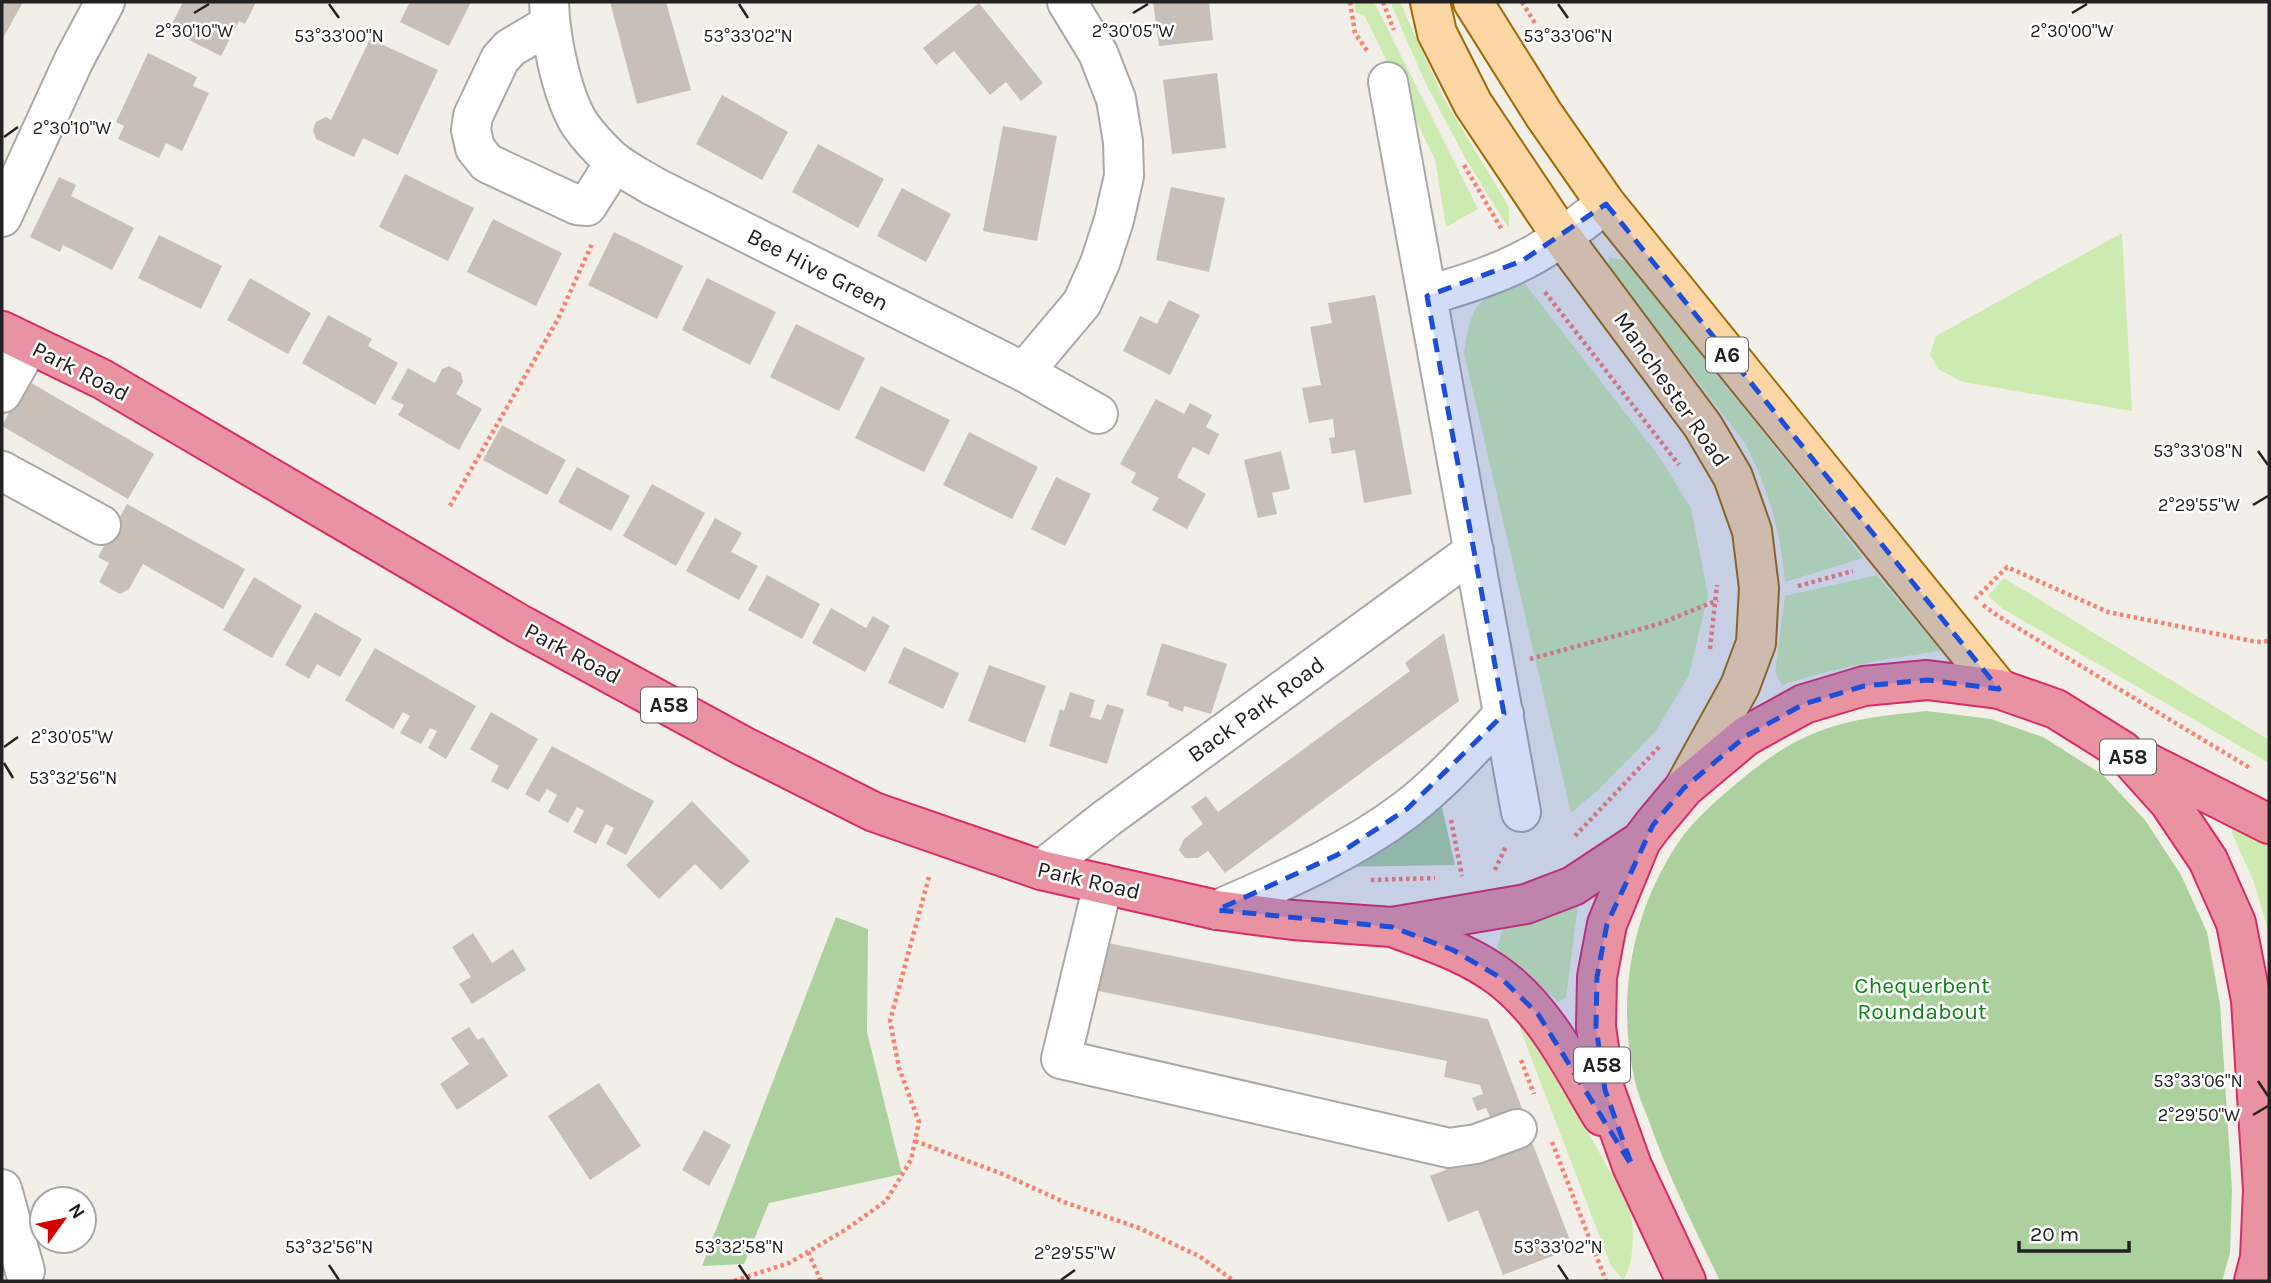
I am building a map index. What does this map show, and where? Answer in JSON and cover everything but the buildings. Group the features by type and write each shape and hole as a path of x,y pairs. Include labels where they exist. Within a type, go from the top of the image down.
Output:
{"highway":[{"name":"Park Road","path":"15,338 102,379 522,625 743,746 874,812 1041,870 1217,910 1293,920 1392,927 1526,904 1573,886 1641,841"},
{"name":"A58","path":"1686,1281 1632,1166 1605,1090 1596,1027 1597,977 1607,924 1641,841 1684,788 1746,736 1804,704 1864,686 1927,680 1998,690 2056,709 2123,751 2269,824"},
{"name":"A58","path":"2123,751 2169,802 2208,860 2236,923 2250,1000 2263,1190 2260,1258 2253,1281"},
{"name":"Park Road","path":"1392,927 1453,950 1502,978 1538,1014 1632,1166"}],"main road":[{"name":"Manchester Road","path":"1430,2 1437,33 1473,104 1562,237 1703,426 1733,477 1752,531 1759,588 1756,643 1740,686 1684,788"},
{"name":"A6","path":"1474,2 1537,105 1606,204 1998,690"}],"street":[{"path":"2,217 74,60 105,2"},
{"path":"1024,372 1082,303 1107,242 1124,176 1123,142 1116,99 1098,53 1067,2"},
{"name":"Bee Hive Green","path":"549,13 500,60 473,116 471,130 475,148 487,163 577,205 587,206 615,162"},
{"name":"Bee Hive Green","path":"549,13 559,69 579,122 615,162 653,186 1024,372 1098,414"},
{"path":"1388,82 1521,812"},
{"path":"1427,296 1490,276 1522,261 1562,237 1606,204"},
{"path":"2,393 15,338"},
{"path":"2,471 101,525"},
{"name":"Back Park Road","path":"1041,870 1107,818 1474,551"},
{"path":"1217,910 1337,855 1407,809 1443,778 1504,714"},
{"path":"1103,884 1061,1059 1449,1148 1476,1144 1517,1129"},
{"path":"2,1189 25,1271"}],"path":[{"path":"1350,2 1355,33 1388,82"},
{"path":"1383,2 1398,40"},
{"path":"1522,2 1536,25"},
{"path":"1461,159 1522,261 1680,467"},
{"path":"450,506 558,319 594,239"},
{"path":"1495,668 1659,624 1717,601 1729,593 1759,588 1785,589 1869,567 1888,554"},
{"path":"1975,599 2007,567 2108,612 2256,642 2269,641"},
{"path":"1708,658 1717,601 1717,581"},
{"path":"1968,589 1975,599 1998,616 2258,773"},
{"path":"1566,842 1593,818 1666,738"},
{"path":"1443,778 1462,876"},
{"path":"1483,873 1506,869"},
{"path":"1451,877 1473,874"},
{"path":"734,1281 789,1263 845,1230 886,1201 911,1160 919,1122 899,1068 890,1021 929,877"},
{"path":"1371,880 1440,878"},
{"path":"915,1142 1005,1175 1064,1202 1139,1228 1199,1256 1234,1281"},
{"path":"808,1252 821,1281"}],"highlighted area":[{"path":"1606,204 1999,689 1927,680 1864,686 1804,704 1746,736 1684,788 1653,825 1607,924 1597,977 1596,1027 1605,1090 1632,1166 1538,1014 1501,978 1453,950 1392,927 1217,910 1337,855 1407,809 1504,714 1427,296 1522,261"}],"green space":[{"path":"1354,2 1374,2 1478,209 1446,227 1435,159 1364,15 1356,13"},
{"path":"1390,2 1400,2 1443,97 1509,207 1509,229 1464,156 1425,82"},
{"path":"2122,233 2132,411 1963,382 1938,369 1930,354 1936,336"},
{"path":"1609,257 1627,261 1863,558 1785,582 1772,511 1745,443 1608,266"},
{"path":"1522,280 1658,455 1691,508 1708,595 1689,675 1656,731 1598,790 1571,813 1464,353 1470,323 1479,305 1494,293"},
{"path":"1877,575 1941,651 1861,664 1782,685 1775,672 1785,596"},
{"path":"2004,578 2269,740 2269,763 2003,609 1988,596"},
{"name":"Chequerbent Roundabout","path":"1926,711 1991,719 2043,737 2103,775 2145,820 2181,875 2207,932 2220,1004 2232,1190 2230,1253 2222,1281 1720,1281 1665,1162 1641,1101 1629,1050 1627,1019 1632,958 1649,898 1662,870 1691,826 1737,783 1775,754 1806,737 1844,723"},
{"path":"1438,790 1455,865 1334,867"},
{"path":"2232,826 2269,846 2269,935 2255,885 2232,833"},
{"path":"1578,905 1566,998 1558,1002 1497,948 1503,926"},
{"path":"836,917 868,929 867,1032 902,1174 769,1203 744,1264 702,1266"},
{"path":"1519,1026 1556,1074 1628,1205 1633,1227 1632,1247 1623,1280 1611,1266"}]}
